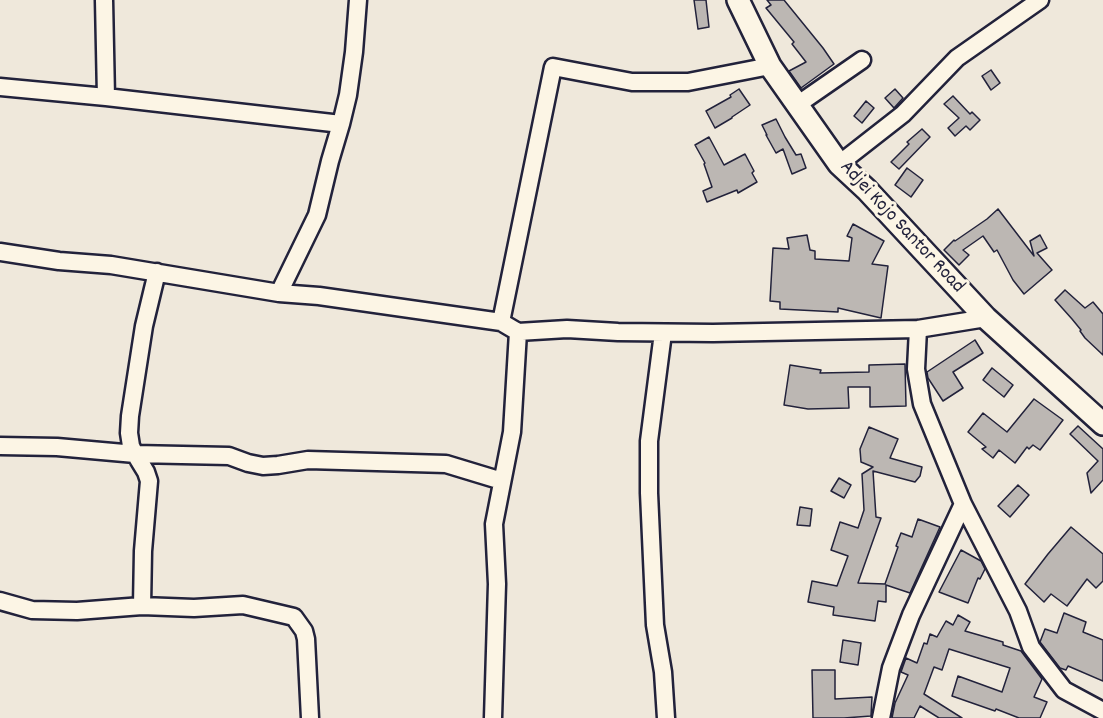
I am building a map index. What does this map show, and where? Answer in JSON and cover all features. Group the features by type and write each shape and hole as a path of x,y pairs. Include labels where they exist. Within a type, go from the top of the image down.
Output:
{"street":[{"path":"104,0 106,97"},
{"path":"279,293 316,215 341,124 354,52 358,0"},
{"name":"Adjei Kojo Santor Road","path":"738,0 770,66 839,164 867,190 986,318 1103,424"},
{"path":"839,164 903,114 957,58 1040,0"},
{"path":"797,105 862,60"},
{"path":"501,322 554,67 632,82 688,82 770,66"},
{"path":"0,87 341,124"},
{"path":"0,252 59,261 111,265 279,293 319,296 501,322 518,332 567,329 663,333 918,329 986,318"},
{"path":"142,606 143,551 149,482 147,472 131,446 129,434 144,326 157,272"},
{"path":"918,329 916,369 922,404 963,504 1018,611 1031,647 1064,690 1103,711"},
{"path":"493,718 497,584 494,524 512,432 518,332"},
{"path":"663,333 649,441 649,493 655,625 663,672 666,718"},
{"path":"0,446 57,447 135,454 229,456 263,466 309,460 446,464 502,481"},
{"path":"881,718 891,668 907,626 963,504"},
{"path":"0,601 32,610 77,611 142,606 194,608 243,605 294,617 304,631 306,639 310,718"}],"building":[{"path":"694,0 706,0 709,27 698,29"},
{"path":"767,0 784,0 834,64 801,88 789,71 806,62 792,44 794,42 766,8 771,5"},
{"path":"991,70 1000,83 991,90 982,76"},
{"path":"739,89 750,105 715,128 706,111 731,97 730,95"},
{"path":"895,89 903,98 894,108 885,98"},
{"path":"953,96 970,114 972,112 980,120 970,130 966,126 955,136 948,128 959,118 944,104"},
{"path":"866,101 874,108 862,123 854,116"},
{"path":"776,119 796,155 801,154 806,168 792,174 783,149 776,153 762,125"},
{"path":"922,129 930,137 899,169 891,162 909,144 907,142"},
{"path":"709,137 724,165 745,154 757,182 738,193 737,190 707,202 703,191 712,187 705,163 695,145"},
{"path":"907,168 923,180 911,197 895,185"},
{"path":"998,209 1034,256 1030,241 1040,235 1047,248 1037,253 1052,270 1024,294 1013,280 997,250 994,252 983,236 963,250 969,255 959,265 944,250 954,240 987,219"},
{"path":"853,224 884,241 872,264 888,266 881,318 838,308 838,312 780,309 780,302 770,301 773,248 789,249 787,238 807,235 810,250 815,251 815,259 849,261 852,238 847,236"},
{"path":"1065,290 1085,308 1093,302 1103,314 1103,355 1085,338 1081,330 1055,300"},
{"path":"975,340 983,353 953,372 963,388 943,401 928,378 927,372"},
{"path":"905,364 906,406 870,407 870,387 848,387 849,408 808,409 784,405 790,365 821,370 820,373 869,372 869,365"},
{"path":"992,368 1013,385 1004,397 983,380"},
{"path":"1034,399 1063,420 1040,450 1033,445 1029,449 1027,447 1015,463 999,450 993,458 982,449 986,447 968,432 983,413 1007,432"},
{"path":"1078,426 1103,449 1103,480 1091,493 1087,473 1098,461 1070,434"},
{"path":"869,427 898,439 890,458 922,467 920,476 915,482 873,471 876,517 881,518 858,583 885,584 901,533 912,537 918,519 940,527 910,593 886,585 886,602 878,601 875,621 833,615 834,607 808,602 812,581 837,586 848,556 831,550 840,522 858,528 864,510 862,474 873,467 861,462 860,449"},
{"path":"839,478 851,485 844,498 831,491"},
{"path":"1018,485 1029,495 1010,517 998,506"},
{"path":"800,507 812,509 810,526 797,525"},
{"path":"1071,527 1103,554 1103,581 1096,588 1087,579 1067,606 1051,594 1044,602 1025,584"},
{"path":"961,550 981,561 985,569 980,579 978,578 968,603 939,592"},
{"path":"1064,613 1086,622 1083,632 1103,640 1103,681 1068,666 1066,670 1060,668 1040,642 1045,629 1057,633"},
{"path":"958,615 970,622 965,631 1003,642 1003,645 1021,651 1042,679 1034,697 1047,702 1040,718 1019,718 952,696 958,676 1002,692 1010,668 949,649 942,670 934,667 924,694 962,718 939,718 920,706 914,718 892,718 895,703 908,675 901,672 906,658 917,663 930,634 937,637 946,621 953,625"},
{"path":"843,640 861,643 858,665 840,662"},
{"path":"812,670 835,670 835,699 872,697 871,716 813,718"}]}
